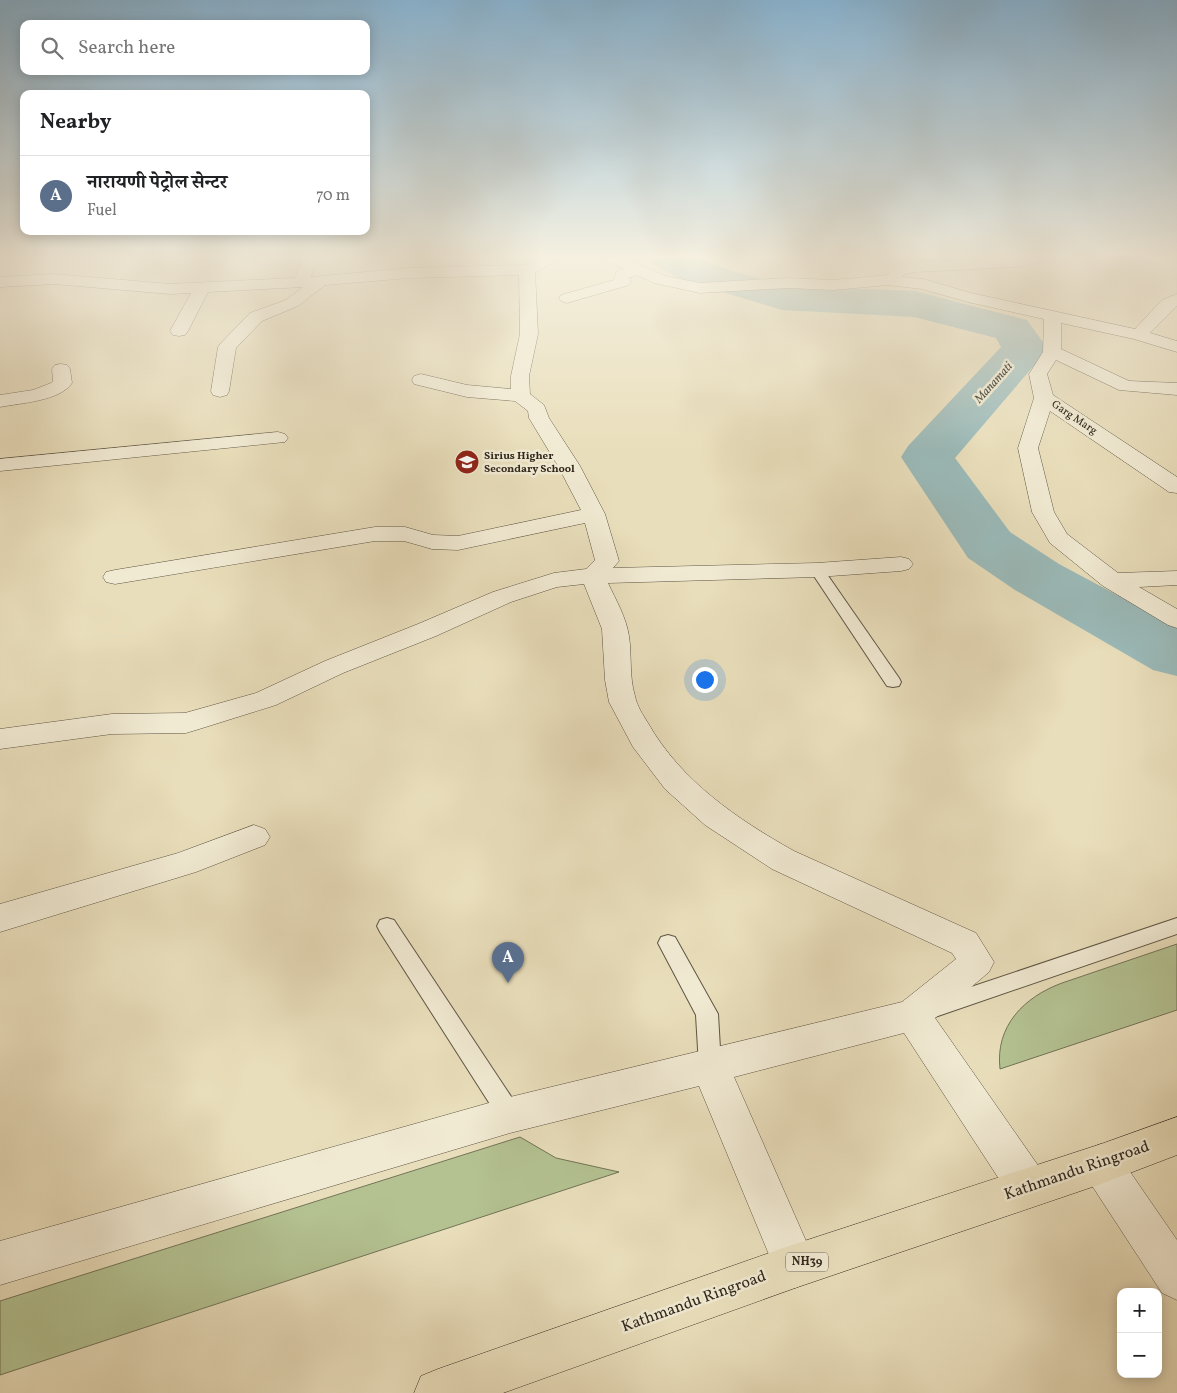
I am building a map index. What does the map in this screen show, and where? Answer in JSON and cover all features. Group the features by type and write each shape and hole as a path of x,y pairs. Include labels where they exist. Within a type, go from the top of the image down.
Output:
{"highway":[{"name":"Kathmandu Ringroad","path":"438,1393 796,1266 1101,1164 1177,1136"}],"street":[{"path":"179,331 184,321"},
{"path":"220,391 227,347 252,321"},
{"path":"520,396 520,376 530,334 529,321"},
{"path":"1053,321 1052,352 1126,386 1177,389"},
{"path":"1079,321 1139,335 1177,347"},
{"path":"1139,335 1152,321"},
{"name":"Garg Marg","path":"1052,352 1038,374 1044,398 1177,487"},
{"path":"0,401 42,393 60,387 63,383 61,369"},
{"path":"421,380 467,391 520,396 537,409 539,418 569,466 594,514 607,561 593,576"},
{"path":"1044,398 1028,448 1043,512 1058,538 1112,581 1177,620"},
{"path":"0,465 278,438"},
{"path":"114,577 375,534 406,534 432,542 458,543 594,514"},
{"path":"0,739 112,724 186,723 266,699 334,667 427,630 502,597 554,580 593,576 817,570 901,564"},
{"path":"0,1263 510,1115 912,1015 977,962 964,943 783,860 728,826 682,788 656,761 639,736 620,697 615,629 593,576"},
{"path":"1112,581 1177,578"},
{"path":"0,918 185,863 254,837"},
{"path":"912,1015 1028,1188"},
{"path":"710,1066 796,1266"},
{"path":"1101,1164 1177,1278"}],"lane":[{"path":"817,570 893,682"},
{"path":"387,926 510,1115"},
{"path":"912,1015 1177,926"},
{"path":"668,943 707,1014 710,1066"}],"green space":[{"path":"1177,944 1177,1010 1000,1069 1002,1039 1007,1027 1024,1005 1036,996 1062,983"},
{"path":"520,1137 556,1158 619,1172 0,1375 0,1301"}],"waterway":[{"name":"Manamati","path":"981,321 1012,329 1025,349 927,457 989,545 1037,577 1177,655"}],"place":[{"name":"Sirius Higher Secondary School","path":"467,462"},
{"name":"नारायणी पेट्रोल सेन्टर","path":"508,983"}]}
